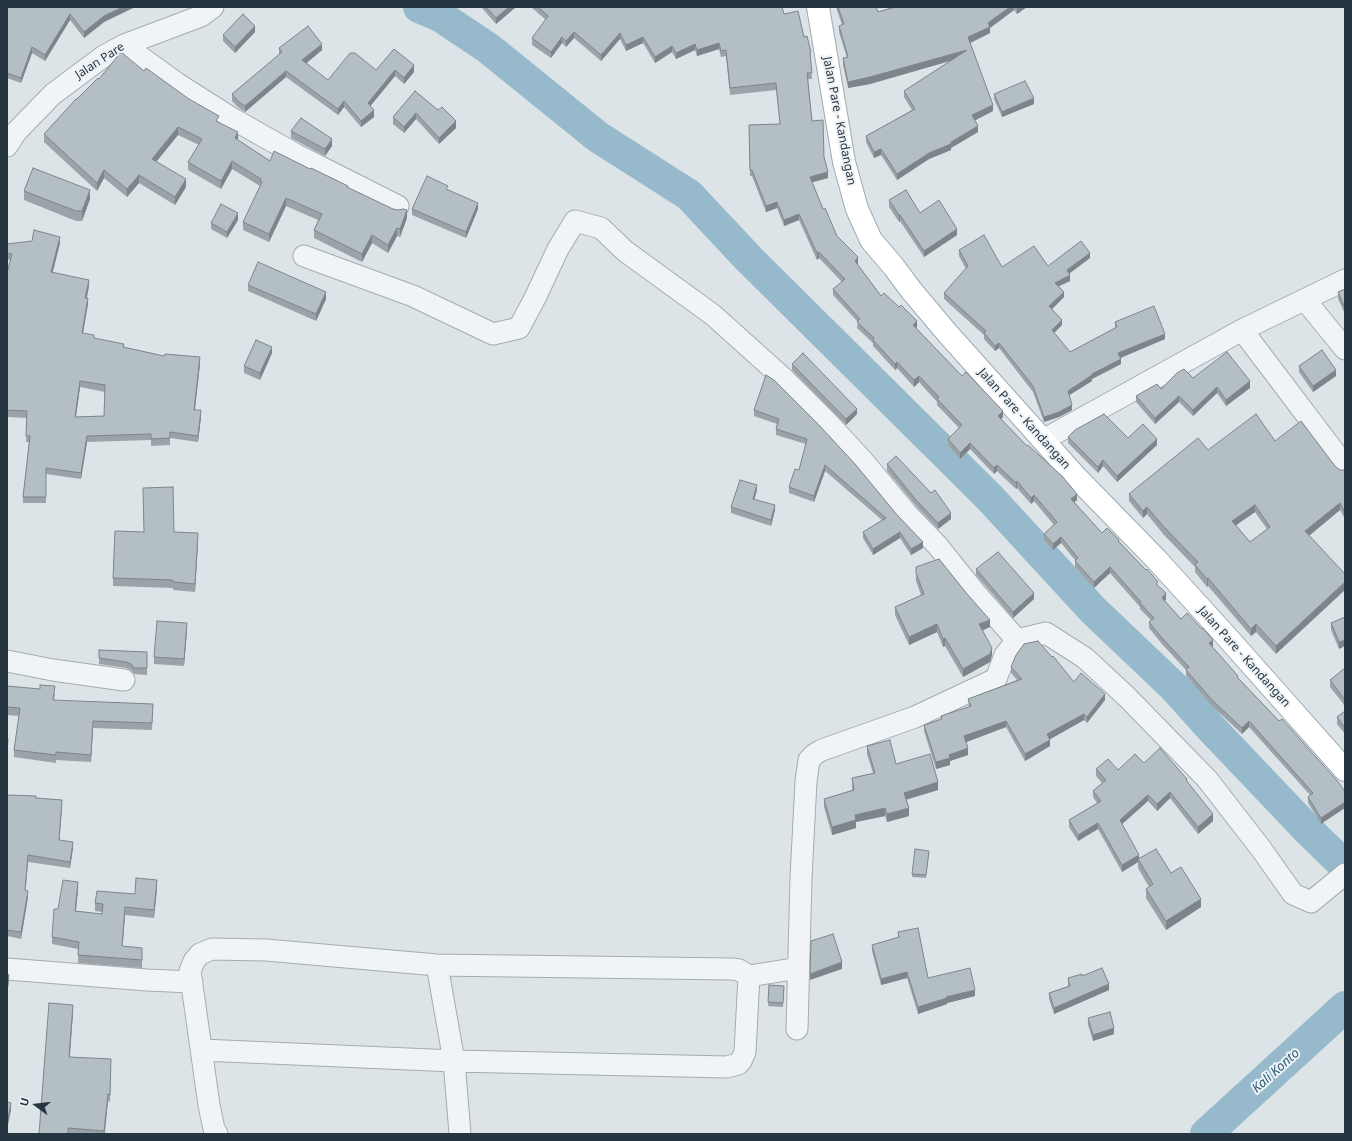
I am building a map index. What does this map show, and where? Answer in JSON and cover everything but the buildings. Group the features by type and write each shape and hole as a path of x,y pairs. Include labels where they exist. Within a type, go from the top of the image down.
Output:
{"main road":[{"name":"Jalan Pare - Kandangan","path":"818,7 844,162 857,209 871,240 894,267 910,290 1077,478 1156,559 1342,759"}],"street":[{"name":"Jalan Pare","path":"7,146 16,132 53,94 104,56 124,45 201,16 213,7"},
{"path":"124,45 178,84 233,118 295,154 398,206"},
{"path":"304,256 413,296 493,334 519,328 558,249 575,221 601,228 626,251 713,315 788,383 864,462 906,514 937,545 977,595 1017,640"},
{"path":"1043,440 1242,330 1345,280"},
{"path":"1305,300 1345,349"},
{"path":"1242,330 1342,455"},
{"path":"797,1029 801,878 806,781 809,760 822,750 915,717 996,679 1005,655 1017,640 1046,633 1084,658 1127,697 1207,779 1262,850 1292,894 1311,902 1345,874"},
{"path":"7,661 53,670 124,680"},
{"path":"217,1134 214,1129 209,1105 190,971 194,961 200,954 212,949 266,950 437,965 732,969 739,970 749,976 799,968"},
{"path":"437,965 454,1061 460,1134"},
{"path":"7,969 192,982"},
{"path":"202,1050 454,1061 720,1068 734,1066 741,1062 745,1052 749,976"}],"waterway":[{"path":"419,7 440,16 488,48 598,137 689,195 749,259 990,498 1093,610 1175,688 1307,829 1345,866"},
{"name":"Kali Konto","path":"1206,1134 1345,1007"}]}
